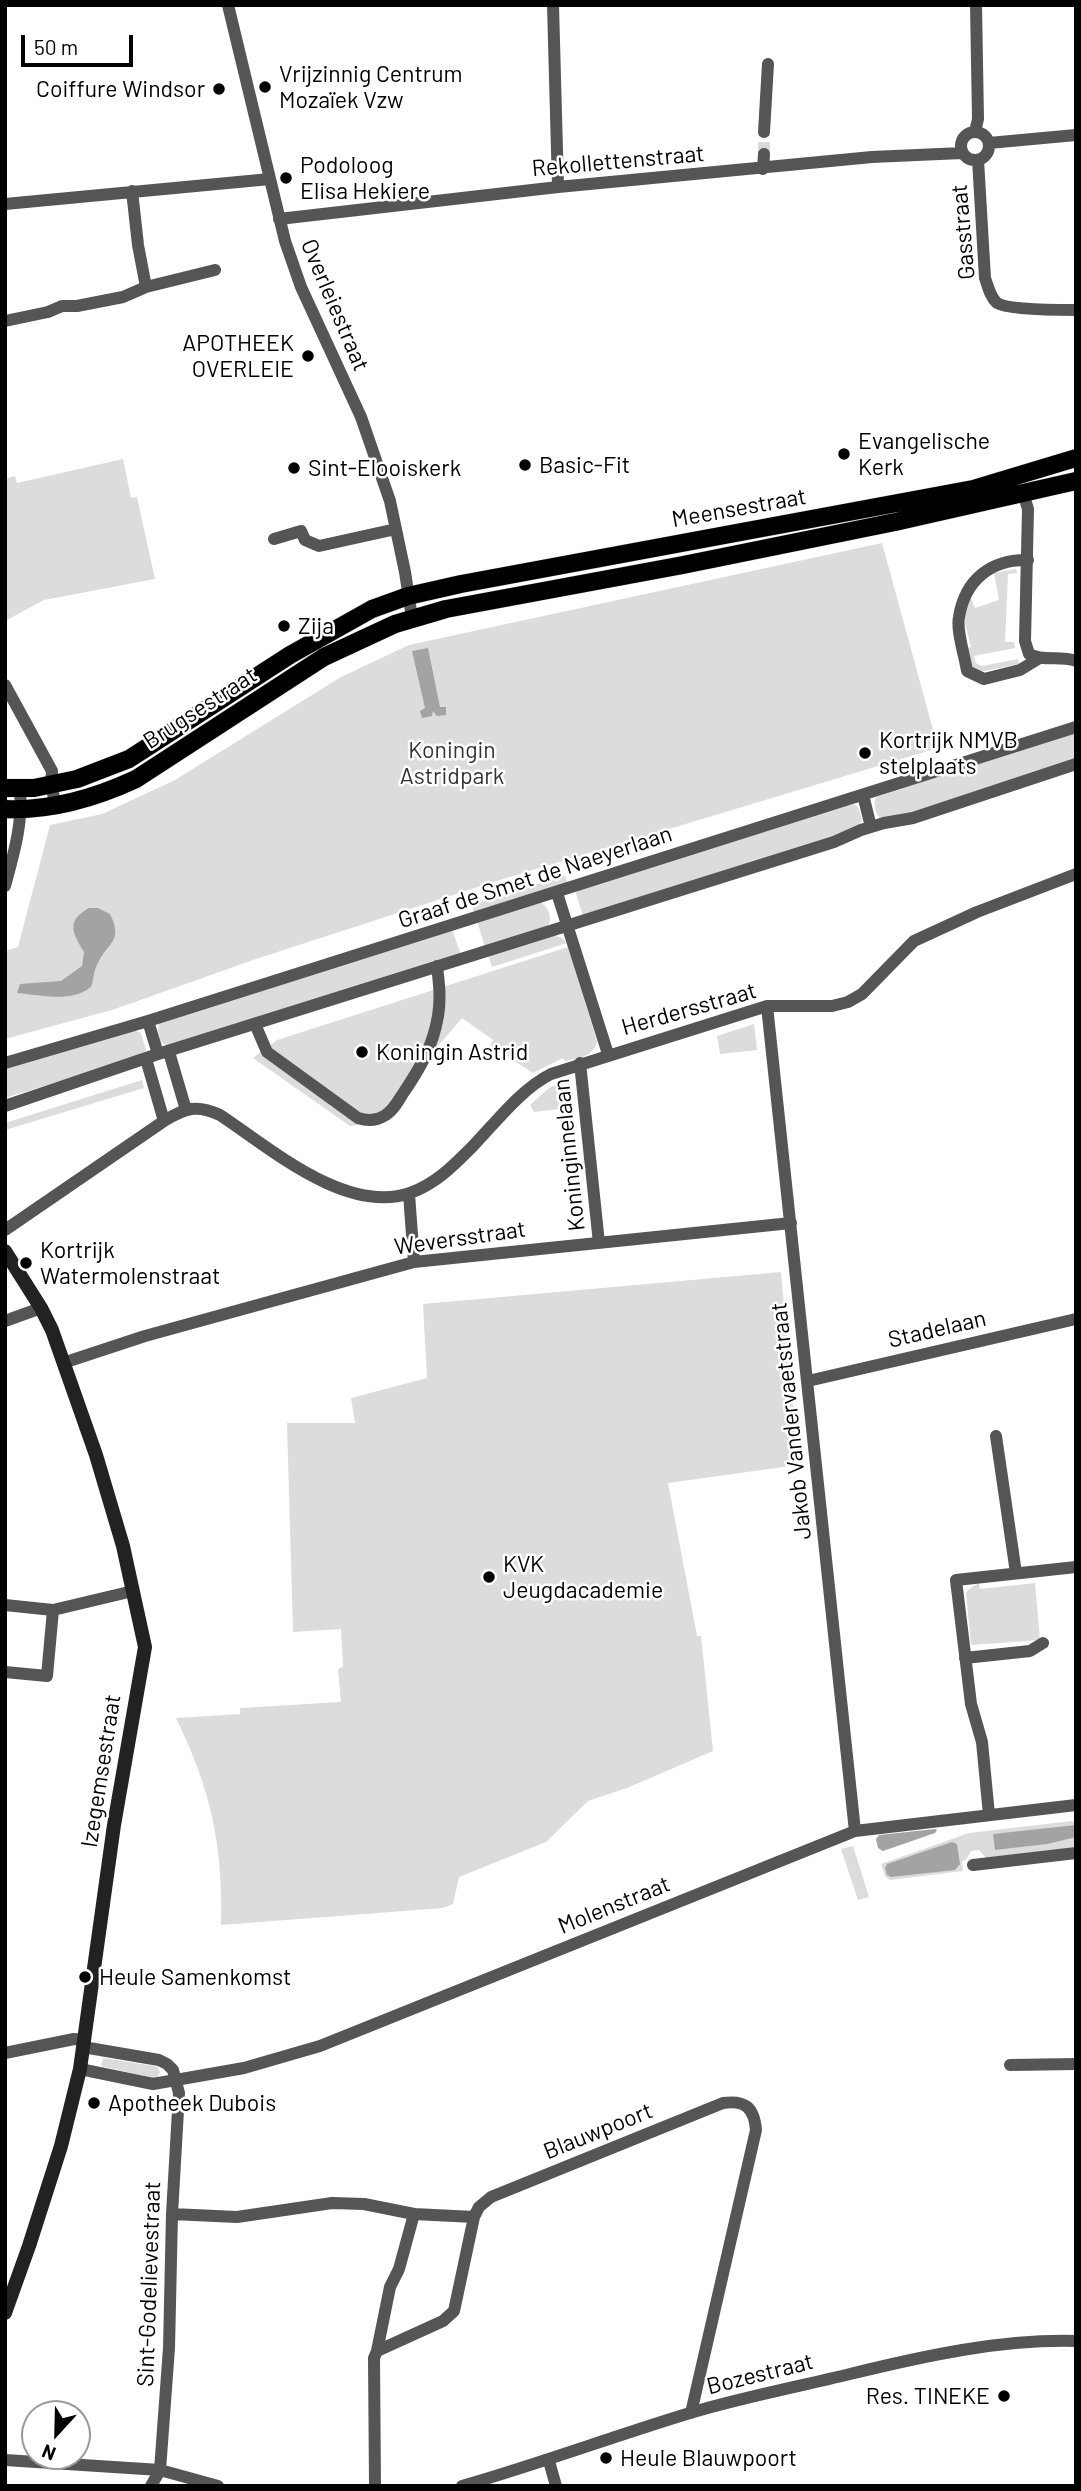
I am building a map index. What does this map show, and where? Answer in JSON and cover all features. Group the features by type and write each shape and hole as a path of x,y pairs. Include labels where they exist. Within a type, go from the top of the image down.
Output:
{"main road":[{"name":"Meensestraat","path":"408,596 973,489 1076,458"},
{"name":"Meensestraat","path":"412,618 895,522 1076,481"},
{"name":"Brugsestraat","path":"13,788 51,785 95,774 129,759 290,655 372,609 408,596"},
{"name":"Brugsestraat","path":"13,809 56,806 100,794 136,779 324,657 381,629 412,618"}],"street":[{"name":"Overleiestraat","path":"228,5 279,219 301,287 360,416 390,501 412,618"},
{"path":"553,5 558,187"},
{"path":"975,132 978,119 976,5"},
{"path":"764,132 768,64"},
{"path":"975,132 984,135 989,143 988,152 978,160 972,160 962,153 962,138 966,134 975,132"},
{"path":"989,143 1076,135"},
{"name":"Rekollettenstraat","path":"279,219 558,187 872,157 962,153"},
{"path":"763,169 764,154"},
{"name":"Gasstraat","path":"978,160 985,278 990,292 998,303 1011,307 1076,310"},
{"path":"5,204 270,178"},
{"path":"132,191 146,287"},
{"path":"5,320 48,312 62,306 77,306 123,297 146,287 215,270"},
{"path":"1023,493 1028,509 1025,641 1029,654 1038,659"},
{"path":"274,539 301,531 304,540 319,546 396,529"},
{"path":"1028,560 1017,560 983,570 969,588 958,618 967,671 984,679 1020,670 1038,659 1068,658 1076,661"},
{"path":"5,685 52,771 51,785 56,806"},
{"name":"Graaf de Smet de Naeyerlaan","path":"5,1063 148,1021 1076,727"},
{"path":"5,1106 437,966 821,846 871,827 913,818 1076,764"},
{"path":"5,886 19,830 13,809 13,788"},
{"path":"863,795 871,827"},
{"name":"Herdersstraat","path":"186,1110 206,1108 220,1115 318,1180 341,1191 385,1198 409,1194 445,1174 545,1076 767,1006 832,1006 848,1002 862,994 914,941 977,912 1076,874"},
{"path":"556,892 608,1054"},
{"path":"255,1024 263,1046 281,1063 358,1118 380,1118 391,1111 426,1058 438,1015 440,987 437,966"},
{"name":"Jakob Vandervaetstraat","path":"767,1006 855,1831"},
{"path":"5,1230 164,1121 186,1110 158,1055 148,1021"},
{"path":"158,1055 164,1121"},
{"name":"Koninginnelaan","path":"580,1063 600,1243"},
{"path":"409,1194 414,1262"},
{"name":"Weversstraat","path":"63,1363 145,1336 414,1262 791,1223"},
{"name":"Izegemsestraat","path":"5,1251 41,1308 63,1363 100,1468 123,1546 145,1647 114,1825 80,2069 61,2146 5,2313"},
{"path":"5,1321 41,1308"},
{"name":"Stadelaan","path":"808,1381 1076,1319"},
{"path":"996,1436 1016,1573"},
{"path":"989,1815 982,1742 971,1704 956,1580 1076,1567"},
{"path":"5,1605 53,1610 133,1591"},
{"path":"5,1672 47,1676 53,1610"},
{"path":"965,1658 1030,1651 1043,1643"},
{"name":"Molenstraat","path":"80,2069 153,2084 244,2068 310,2049 855,1831 1076,1805"},
{"path":"973,1865 1076,1853"},
{"path":"5,2053 74,2039 84,2044 159,2060 173,2070 176,2081"},
{"path":"1010,2065 1076,2064"},
{"name":"Sint-Godelievestraat","path":"151,2486 160,2470 169,2348 172,2214 179,2093 176,2081"},
{"name":"Blauwpoort","path":"474,2217 479,2207 491,2197 723,2103 736,2101 747,2106 755,2115 756,2130 691,2413"},
{"path":"172,2214 237,2217 332,2203 364,2204 414,2214 474,2217 454,2311 443,2321 377,2351"},
{"path":"375,2486 374,2358 390,2287 399,2269 414,2214"},
{"name":"Bozestraat","path":"462,2486 550,2461 691,2413 901,2362 1043,2340 1076,2341"},
{"path":"5,2460 160,2470 218,2486"},
{"path":"550,2461 556,2486"}],"green space":[{"path":"123,459 131,498 137,497 155,579 44,600 5,621 5,479 15,476 17,483"},
{"name":"Koningin Astridpark","path":"882,543 938,748 493,882 256,959 112,1010 5,1039 5,951 18,947 50,825 102,814 175,780 341,677 409,645"},
{"path":"1016,569 1017,573 1008,574 1005,642 1014,642 1015,648 974,656 976,663 982,666 1018,659 1019,664 979,672 971,666 967,648 971,647 962,611 971,598 975,608 999,600 994,573"},
{"path":"1076,732 1076,761 889,820 882,820 876,812 876,797"},
{"path":"853,804 858,807 862,820 858,829 583,916 575,890"},
{"path":"565,875 568,884 474,913 475,904"},
{"path":"540,902 549,912 548,926 485,947 477,921"},
{"path":"452,929 461,955 168,1046 161,1042 159,1023"},
{"path":"553,935 567,943 492,967 488,955"},
{"path":"568,947 597,1041 589,1054 580,1058 565,1061 563,1058 533,1073 490,1045 493,1040 462,1018 416,1072 392,1108 366,1124 350,1126 253,1058 277,1040"},
{"path":"754,1024 757,1050 720,1054 717,1036"},
{"path":"133,1030 141,1033 146,1050 141,1056 5,1098 5,1069"},
{"path":"566,1079 569,1108 534,1112 530,1105 549,1088"},
{"path":"142,1080 144,1088 5,1130 5,1123"},
{"name":"KVK Jeugdacademie","path":"781,1272 798,1465 668,1483 697,1636 701,1636 713,1751 627,1788 588,1801 546,1842 459,1877 453,1904 443,1908 221,1925 220,1869 212,1818 198,1769 176,1718 240,1714 240,1708 341,1702 338,1669 343,1667 341,1629 293,1632 287,1423 355,1423 351,1398 427,1378 423,1304"},
{"path":"979,1583 980,1589 1035,1583 1040,1640 971,1645 966,1593"},
{"path":"1076,1822 1076,1847 986,1858 979,1850 971,1851 966,1860 962,1861 963,1871 890,1880 885,1876 881,1864 969,1833"},
{"path":"853,1846 869,1897 858,1900 841,1849"},
{"path":"103,2058 154,2066 158,2067 160,2072 157,2079 101,2066"}],"shaded area":[{"path":"428,648 440,707 446,707 446,715 437,716 433,711 432,716 422,718 420,711 425,708 412,651"},
{"path":"89,908 98,908 110,914 115,931 113,941 96,968 91,987 83,992 65,996 17,993 20,984 61,981 82,966 84,952 73,928 81,913"},
{"path":"1076,1825 1076,1837 1047,1844 995,1850 993,1834"},
{"path":"935,1829 935,1833 883,1851 878,1848 876,1839 879,1835"},
{"path":"952,1842 957,1844 960,1864 955,1870 891,1877 887,1875 887,1864"}],"tunnel":[{"path":"764,132 764,154"}],"place":[{"name":"Vrijzinnig Centrum Mozaïek Vzw","path":"265,87"},
{"name":"Coiffure Windsor","path":"219,89"},
{"name":"Podoloog Elisa Hekiere","path":"286,178"},
{"name":"APOTHEEK OVERLEIE","path":"308,356"},
{"name":"Evangelische Kerk","path":"844,454"},
{"name":"Basic-Fit","path":"525,465"},
{"name":"Sint-Elooiskerk","path":"294,468"},
{"name":"Zija","path":"284,626"},
{"name":"Kortrijk NMVB stelplaats","path":"865,753"},
{"name":"Koningin Astrid","path":"362,1052"},
{"name":"Kortrijk Watermolenstraat","path":"26,1263"},
{"name":"KVK Jeugdacademie","path":"489,1577"},
{"name":"Heule Samenkomst","path":"85,1977"},
{"name":"Apotheek Dubois","path":"94,2103"},
{"name":"Res. TINEKE","path":"1004,2396"},
{"name":"Heule Blauwpoort","path":"606,2458"}]}
